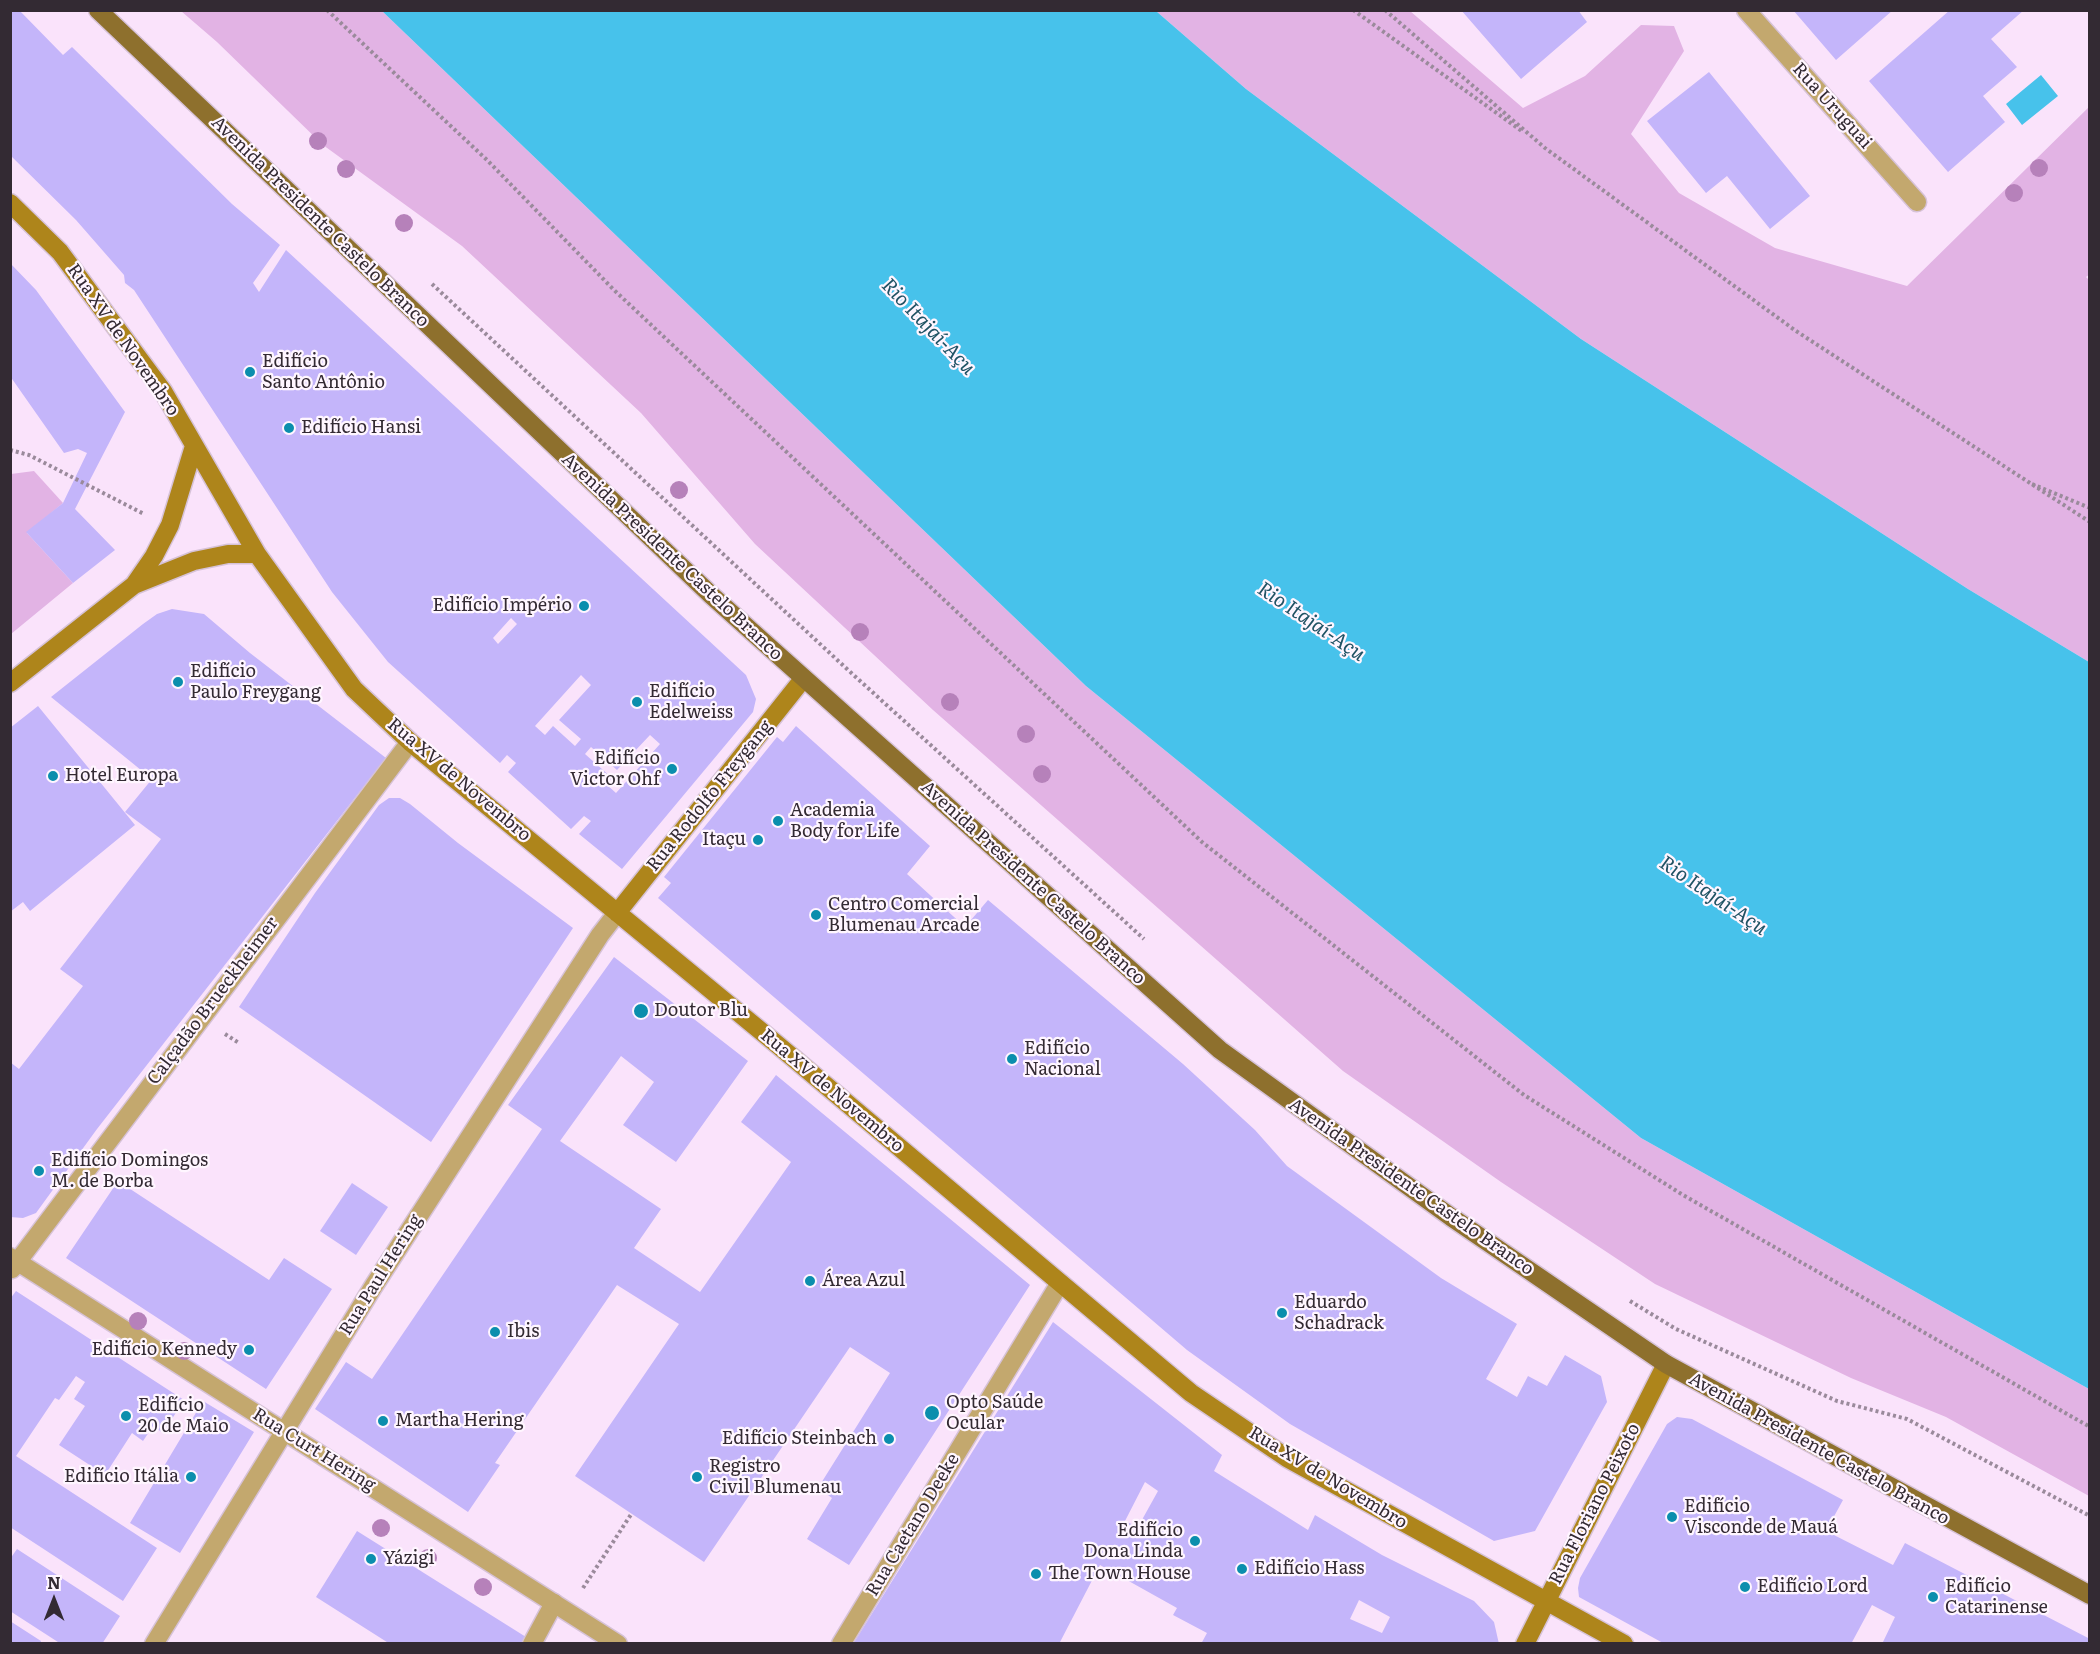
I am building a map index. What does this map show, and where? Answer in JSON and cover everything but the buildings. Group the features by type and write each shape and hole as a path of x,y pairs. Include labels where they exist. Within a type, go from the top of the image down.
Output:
{"main road":[{"name":"Avenida Presidente Castelo Branco","path":"98,10 711,595 1220,1050 1451,1217 1666,1364 2090,1595"}],"street":[{"name":"Rua Uruguai","path":"1746,10 1917,202"},
{"name":"Rua XV de Novembro","path":"10,203 60,252 163,391 257,554 354,689 410,742 1191,1393 1287,1458 1624,1644"},
{"path":"134,585 154,556 170,525 194,446"},
{"path":"10,683 134,585 194,561 228,554 257,554"},
{"name":"Rua Rodolfo Freygang","path":"617,913 803,679"},
{"name":"Calçadão Brueckheimer","path":"13,1263 410,742"},
{"name":"Rua Paul Hering","path":"154,1644 372,1287 600,935 617,913"},
{"name":"Rua Curt Hering","path":"13,1263 284,1431 618,1644"},
{"name":"Rua Caetano Deeke","path":"841,1644 1060,1283"},
{"name":"Rua Floriano Peixoto","path":"1525,1644 1666,1364"},
{"path":"532,1644 554,1603"}],"path":[{"path":"327,10 487,160 614,290 740,410 1202,842 1524,1095 1683,1195 2090,1427"},
{"path":"1353,10 1796,331 2090,522"},
{"path":"1385,10 1545,148"},
{"path":"426,279 847,669 1146,941"},
{"path":"10,450 29,455 127,506"},
{"path":"2019,478 2090,508"},
{"path":"1626,1298 1676,1329 1837,1401 1907,1419 2090,1516"},
{"path":"598,1564 632,1513"}],"shaded area":[{"path":"181,11 382,11 1086,686 1641,1138 2089,1389 2089,1496 1946,1417 1851,1378 1655,1284 1501,1182 1343,1071 933,710 755,544 641,413 462,246 323,145 217,42"},
{"path":"1156,11 1410,11 1523,108 1585,76 1641,25 1674,26 1684,51 1631,134 1679,193 1775,248 1907,286 2089,107 2090,274 2086,277 2090,281 2089,662 1968,589 1581,339 1246,89"},
{"path":"34,471 63,503 27,533 73,583 11,634 11,474"}],"water":[{"name":"Rio Itajaí-Açu","path":"382,11 1156,11 1246,89 1581,339 1968,589 2089,662 2089,1389 1641,1138 1086,686"},
{"path":"2041,75 2058,96 2022,125 2006,104"}],"place":[{"name":"Edifício Santo Antônio","path":"250,372"},
{"name":"Edifício Hansi","path":"289,428"},
{"name":"Edifício Império","path":"584,606"},
{"name":"Edifício Paulo Freygang","path":"178,682"},
{"name":"Edifício Edelweiss","path":"637,702"},
{"name":"Edifício Victor Ohf","path":"672,769"},
{"name":"Hotel Europa","path":"53,776"},
{"name":"Academia Body for Life","path":"778,821"},
{"name":"Itaçu","path":"758,840"},
{"name":"Centro Comercial Blumenau Arcade","path":"816,915"},
{"name":"Doutor Blu","path":"641,1011"},
{"name":"Edifício Nacional","path":"1012,1059"},
{"name":"Edifício Domingos M. de Borba","path":"39,1171"},
{"name":"Área Azul","path":"810,1281"},
{"name":"Eduardo Schadrack","path":"1282,1313"},
{"name":"Ibis","path":"495,1332"},
{"name":"Edifício Kennedy","path":"249,1350"},
{"name":"Opto Saúde Ocular","path":"932,1413"},
{"name":"Edifício 20 de Maio","path":"126,1416"},
{"name":"Martha Hering","path":"383,1421"},
{"name":"Edifício Steinbach","path":"889,1439"},
{"name":"Edifício Itália","path":"191,1477"},
{"name":"Registro Civil Blumenau","path":"697,1477"},
{"name":"Edifício Visconde de Mauá","path":"1672,1517"},
{"name":"Edifício Dona Linda","path":"1195,1541"},
{"name":"Yázigi","path":"371,1559"},
{"name":"Edifício Hass","path":"1242,1569"},
{"name":"The Town House","path":"1036,1574"},
{"name":"Edifício Lord","path":"1745,1587"},
{"name":"Edifício Catarinense","path":"1933,1597"}]}
